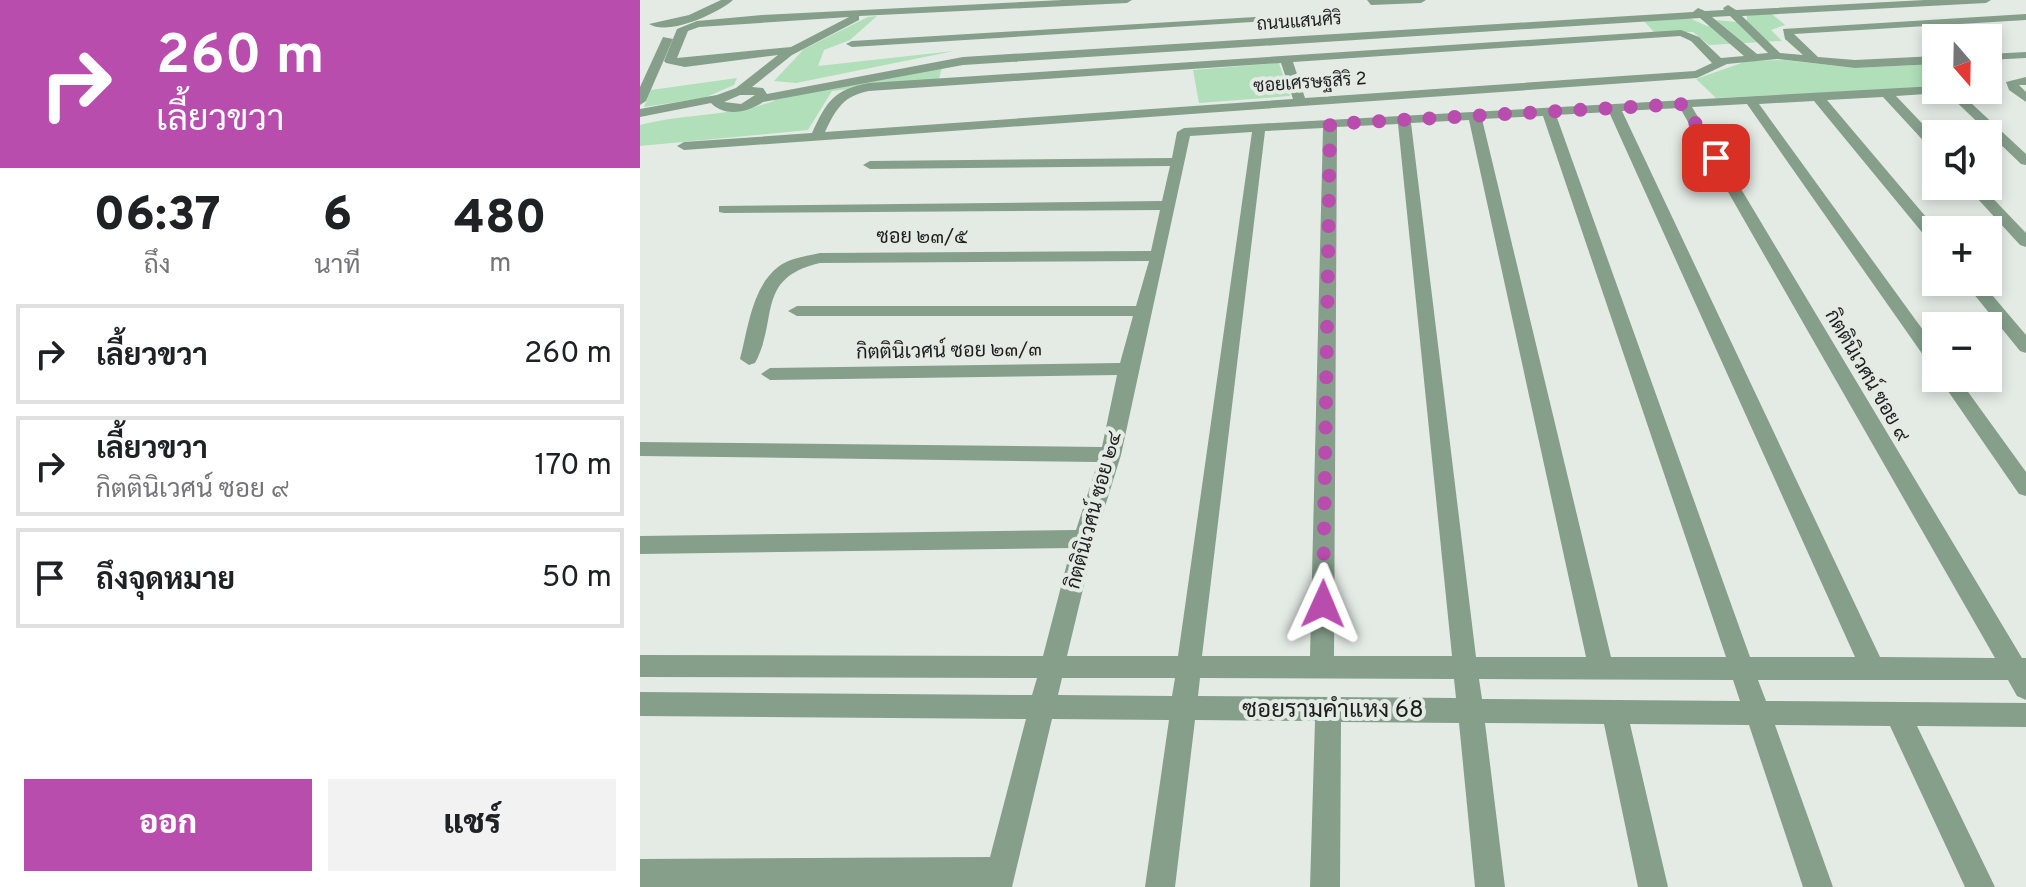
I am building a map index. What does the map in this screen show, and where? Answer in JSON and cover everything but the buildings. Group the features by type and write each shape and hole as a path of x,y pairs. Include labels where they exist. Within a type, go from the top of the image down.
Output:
{"street":[{"path":"654,24 673,24 704,15 728,0"},
{"path":"640,113 720,102 737,108 794,50 864,14 882,0"},
{"path":"794,50 685,63 670,61 683,29 688,26 762,18 1127,0"},
{"path":"1284,17 1287,0"},
{"path":"1372,0 1421,0"},
{"name":"ถนนแสนศิริ","path":"752,93 1009,55 1880,0"},
{"name":"ถนนแสนศิริ","path":"1820,4 1986,0"},
{"path":"1044,32 1051,2"},
{"path":"1730,10 1777,56"},
{"path":"1698,12 1753,57"},
{"path":"852,44 1334,14"},
{"path":"1816,61 1789,37 1787,31 2026,17"},
{"path":"640,101 673,24"},
{"path":"817,136 834,99 841,92 850,90 1681,33 1695,39 1720,64"},
{"path":"2002,56 2026,55"},
{"name":"ซอยเศรษฐสิริ 2","path":"684,146 1697,74 1720,64 1753,57 1777,56 1855,64 1922,61"},
{"path":"1286,60 1300,101"},
{"path":"2026,81 2012,82 2013,87 2026,98"},
{"path":"1160,887 1259,128 1922,91"},
{"path":"640,122 752,93"},
{"path":"1886,93 1922,131"},
{"path":"1818,97 1922,222"},
{"path":"1751,101 1922,341"},
{"name":"กิตตินิเวศน์ ซอย ๙","path":"1684,104 2022,675"},
{"path":"1965,104 2026,161"},
{"path":"1614,108 1873,669"},
{"path":"1548,112 1818,887"},
{"path":"1475,116 1601,668"},
{"path":"1404,120 1490,887"},
{"path":"1322,667 1330,124"},
{"name":"กิตตินิเวศน์ ซอย ๒๔","path":"999,879 1084,539 1111,455 1184,132 1259,128"},
{"path":"870,165 1178,162"},
{"path":"1986,200 2026,242"},
{"path":"724,209 1168,205"},
{"name":"ซอย ๒๓/๕","path":"749,359 774,281 785,270 800,263 820,258 1158,256"},
{"path":"1984,296 2026,347"},
{"path":"797,311 1142,311"},
{"name":"กิตตินิเวศน์ ซอย ๒๓/๓","path":"770,374 1128,369"},
{"path":"1958,392 2026,488"},
{"path":"640,449 1111,455"},
{"path":"640,545 1084,539"},
{"name":"ซอยรามคำแหง 68","path":"640,666 1744,668 2022,675"},
{"name":"ซอยรามคำแหง 68","path":"640,704 2026,715"},
{"path":"1325,887 1328,709"},
{"path":"1614,712 1653,887"},
{"path":"1897,713 1980,887"},
{"path":"640,874 999,879"}],"green space":[{"path":"1772,14 1785,25 1771,30 1782,41 1709,45 1693,32 1654,32 1643,20 1687,17 1707,26 1721,25 1716,20 1747,23 1747,15"},
{"path":"877,16 850,40 824,50 818,66 954,51 796,83 774,81 804,49 868,17"},
{"path":"1784,60 1855,68 1922,65 1922,88 1716,98 1696,79 1747,61"},
{"path":"1279,63 1290,96 1199,103 1193,70"},
{"path":"942,67 939,79 832,91 808,130 640,146 640,125 741,110 774,101 775,98"},
{"path":"737,78 734,85 704,98 644,107 651,90"}],"route":[{"path":"1323,604 1330,124 1684,104 1716,158"}]}
